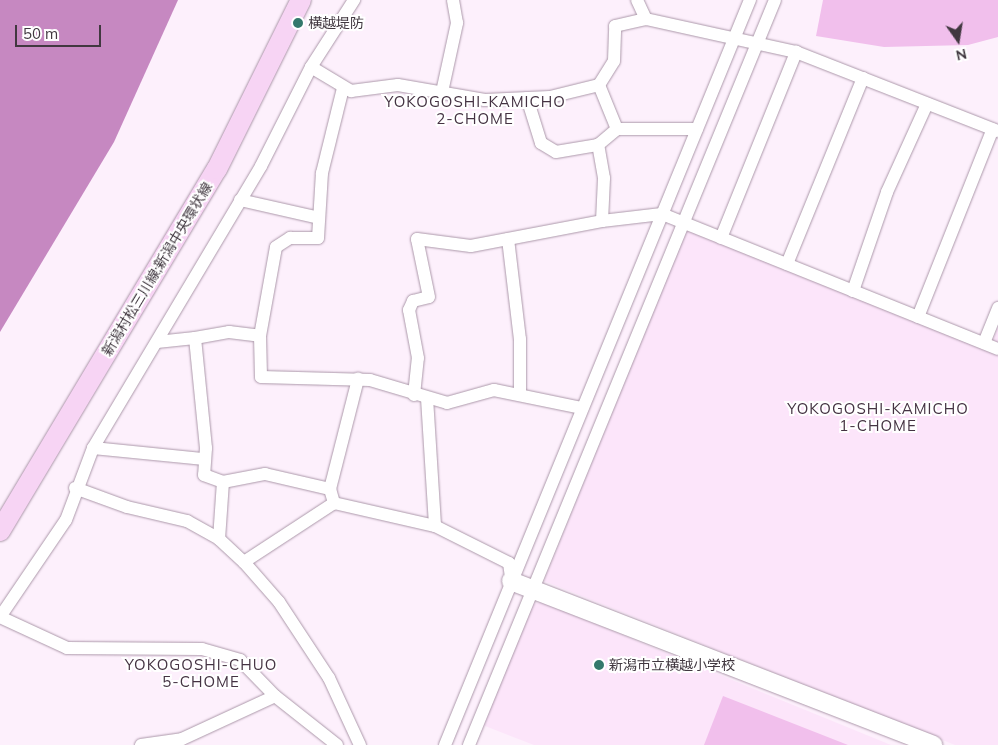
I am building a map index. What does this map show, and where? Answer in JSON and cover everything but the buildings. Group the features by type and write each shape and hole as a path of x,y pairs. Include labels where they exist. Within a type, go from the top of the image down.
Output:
{"main road":[{"name":"新潟村松三川線;新潟中央環状線","path":"0,531 217,169 301,0"}],"street":[{"path":"336,745 276,696 240,660 202,649 67,648 0,617 66,520 76,488 93,448 240,200 311,67 354,0"},
{"path":"442,92 457,23 453,0"},
{"path":"638,0 646,19"},
{"path":"444,745 750,0"},
{"path":"470,745 531,590 682,222 758,46 774,0"},
{"path":"311,67 343,88 363,91 398,85 485,100 527,98 599,85 614,61 614,26 646,19 758,46 796,52 995,130 918,317"},
{"path":"721,238 796,52"},
{"path":"787,264 862,78"},
{"path":"599,85 617,129"},
{"path":"343,88 322,174 318,238 285,239 276,247 260,336 261,378 358,379 447,403 494,390 582,408"},
{"path":"527,98 540,143 556,152 598,145 617,129 697,128"},
{"path":"852,291 887,192 928,104"},
{"path":"598,145 604,178 602,221"},
{"path":"240,200 319,218"},
{"path":"414,395 418,358 409,310 413,301 429,297 417,239 472,246 602,221 662,214 998,349"},
{"path":"508,239 520,339 520,394"},
{"path":"984,343 998,308"},
{"path":"157,342 229,332 260,336"},
{"path":"195,338 204,475 223,482 264,474 330,489"},
{"path":"334,503 330,489 358,379"},
{"path":"427,398 435,526"},
{"path":"93,448 204,459"},
{"path":"219,539 223,482"},
{"path":"76,488 127,508 187,521 219,539 244,562 279,602 329,678 360,745"},
{"path":"244,562 334,503 435,526 509,563 511,581"},
{"path":"511,581 933,745"},
{"path":"141,745 182,739 276,696"}],"shaded area":[{"path":"0,0 178,0 114,142 0,332"},
{"path":"823,0 998,0 998,37 968,45 884,47 816,36"},
{"path":"687,228 989,350 998,327 998,745 955,745 544,581"},
{"name":"新潟市立横越小学校","path":"542,602 891,745 534,745 480,724 529,605"},
{"path":"723,696 848,745 704,745"}],"place":[{"name":"横越堤防","path":"298,23"},
{"name":"新潟市立横越小学校","path":"599,665"}],"district":[{"name":"YOKOGOSHI-KAMICHO 2-CHOME","path":"475,110"},
{"name":"YOKOGOSHI-KAMICHO 1-CHOME","path":"878,416"},
{"name":"YOKOGOSHI-CHUO 5-CHOME","path":"201,672"}]}
